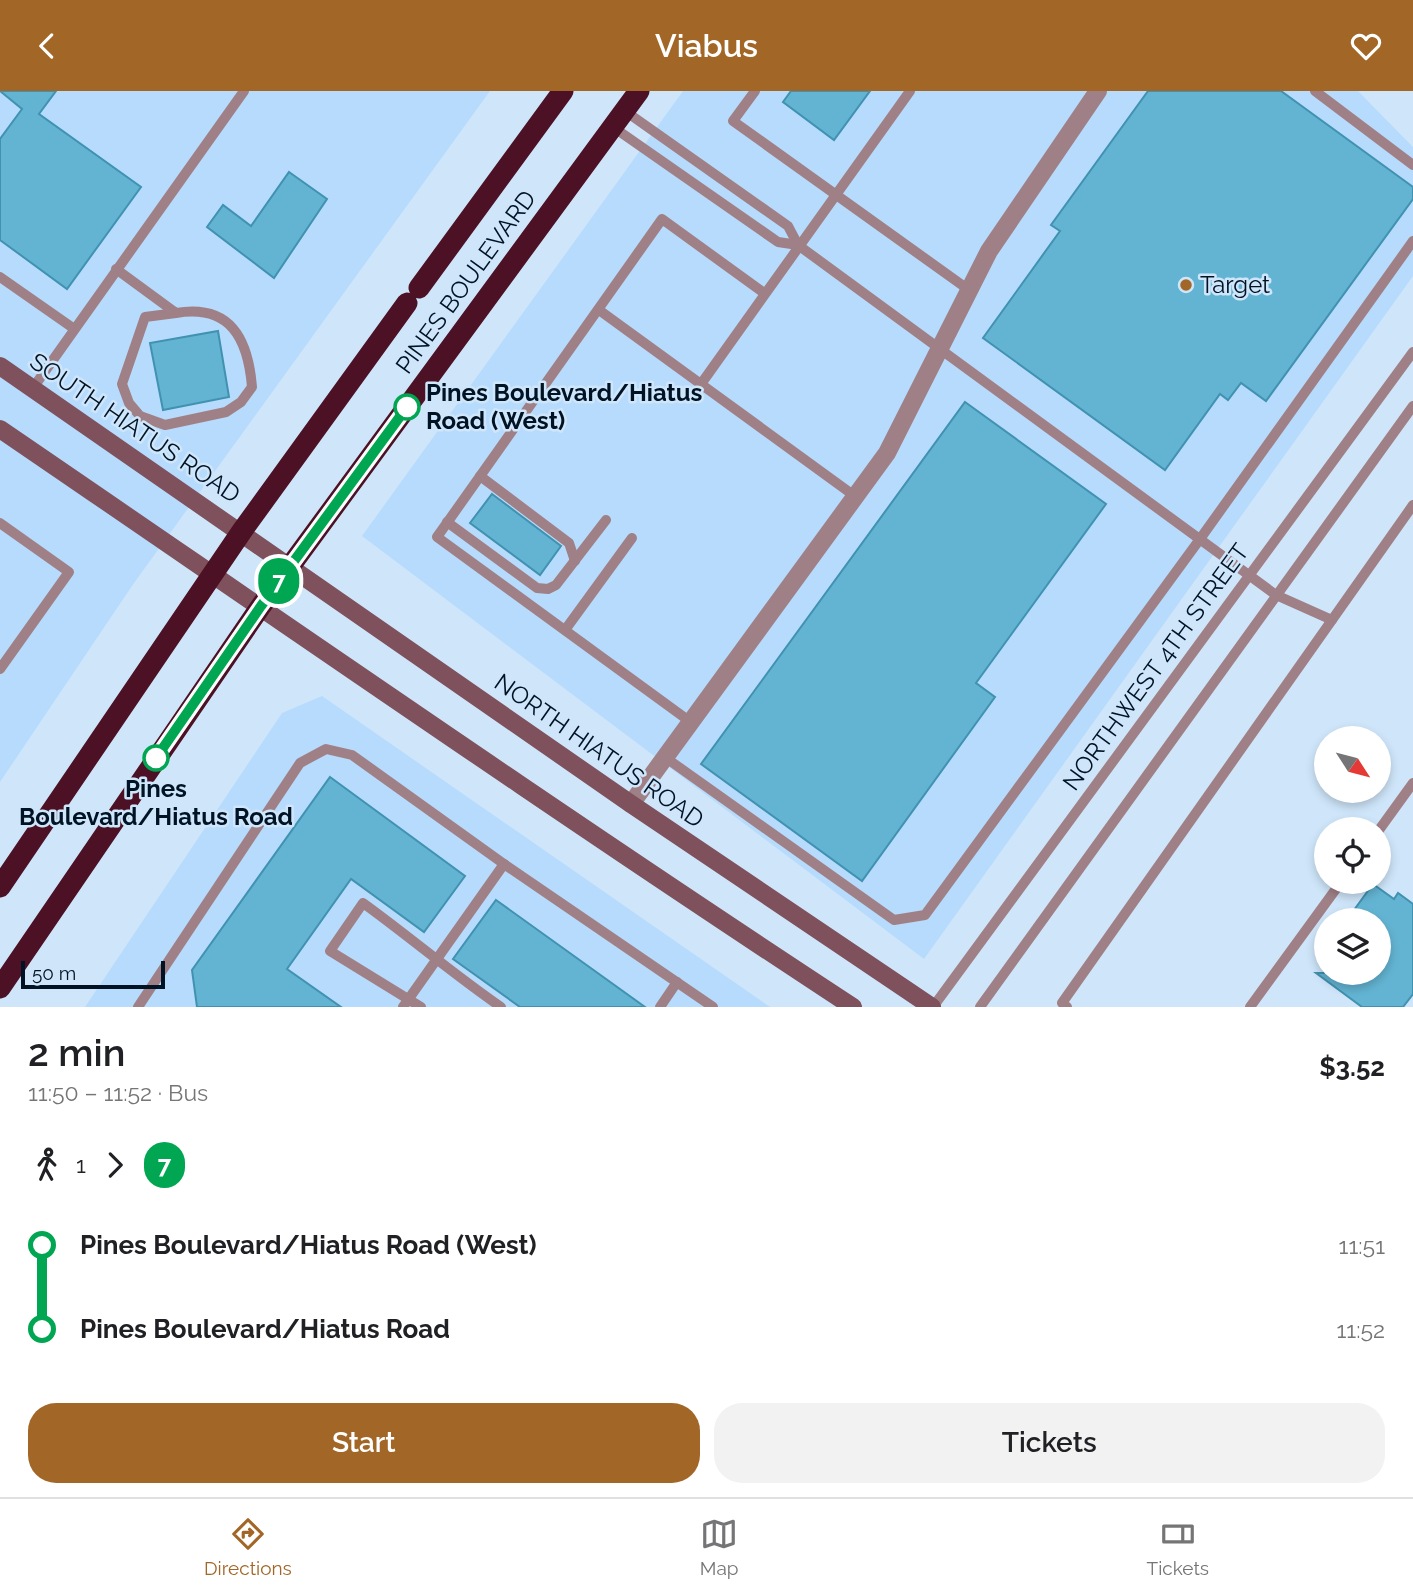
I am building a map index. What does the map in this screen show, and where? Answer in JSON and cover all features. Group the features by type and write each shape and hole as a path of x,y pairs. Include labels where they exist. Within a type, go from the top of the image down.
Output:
{"highway":[{"name":"PINES BOULEVARD","path":"0,887 212,573 563,91"},
{"name":"PINES BOULEVARD","path":"0,988 261,606 639,91"}],"main road":[{"name":"SOUTH HIATUS ROAD","path":"0,366 242,531"},
{"path":"0,429 603,843 853,1007"},
{"name":"NORTH HIATUS ROAD","path":"242,531 631,804 932,1007"}],"street":[{"path":"631,804 887,453 996,241 1098,91"}],"lane":[{"path":"33,388 73,328 244,91"},
{"path":"755,91 733,121 969,290"},
{"path":"701,384 797,245 910,91"},
{"path":"1315,91 1413,165"},
{"path":"619,119 778,242 797,245 1276,595 1332,620"},
{"path":"619,119 788,226 797,245"},
{"path":"692,723 437,537 662,219 764,293"},
{"path":"666,758 894,920 925,915 1200,539 1413,241"},
{"path":"116,269 176,313 200,309 218,316 233,328 250,367 252,387 241,402 226,412 165,425 139,416 129,403 122,384 133,345 145,317 176,313"},
{"path":"0,277 73,328"},
{"path":"599,310 856,497"},
{"name":"NORTHWEST 4TH STREET","path":"932,1007 1413,352"},
{"path":"980,1007 1413,406"},
{"path":"480,476 569,543 575,561"},
{"path":"1067,1007 1062,1003 1413,505"},
{"path":"447,522 537,588 548,589 556,585 606,520"},
{"path":"0,523 69,572 0,669"},
{"path":"565,630 632,538"},
{"path":"138,1007 300,763 326,749 352,755 713,1007"},
{"path":"1388,817 1413,783"},
{"path":"406,1003 504,863"},
{"path":"1250,1007 1332,894"},
{"path":"421,1007 406,1003 330,951 363,903 419,943 436,961 501,1007"},
{"path":"660,1007 677,982"}],"shaded area":[{"path":"0,91 490,91 134,583 0,782"},
{"path":"683,91 1358,91 1413,147 1413,276 924,959 362,536"},
{"path":"322,696 770,1007 85,1007 282,713"}],"building":[{"path":"0,91 56,91 39,114 141,187 67,289 0,240 0,139 22,109"},
{"path":"791,91 870,91 834,140 783,102"},
{"name":"Target","path":"1148,91 1281,91 1413,187 1413,199 1266,401 1241,383 1228,400 1220,394 1165,470 983,338 1060,231 1051,225"},
{"path":"289,172 327,199 274,278 207,227 223,205 251,226"},
{"path":"218,331 229,397 163,410 150,343"},
{"path":"965,402 1106,504 976,683 995,697 862,881 701,764"},
{"path":"492,494 561,546 540,575 470,523"},
{"path":"330,777 465,876 424,932 351,879 287,969 341,1007 197,1007 192,970"},
{"path":"1398,893 1413,904 1413,994 1403,1007 1362,1007 1332,985 1391,985 1391,908 1355,908 1366,894 1387,894 1394,899"},
{"path":"496,900 645,1007 520,1007 453,959"}],"bus line":[{"name":"7","path":"156,758 261,606 407,407"}],"place":[{"name":"Target","path":"1186,285"},
{"name":"Pines Boulevard/Hiatus Road (West)","path":"407,407"},
{"name":"Pines Boulevard/Hiatus Road","path":"156,758"}]}
